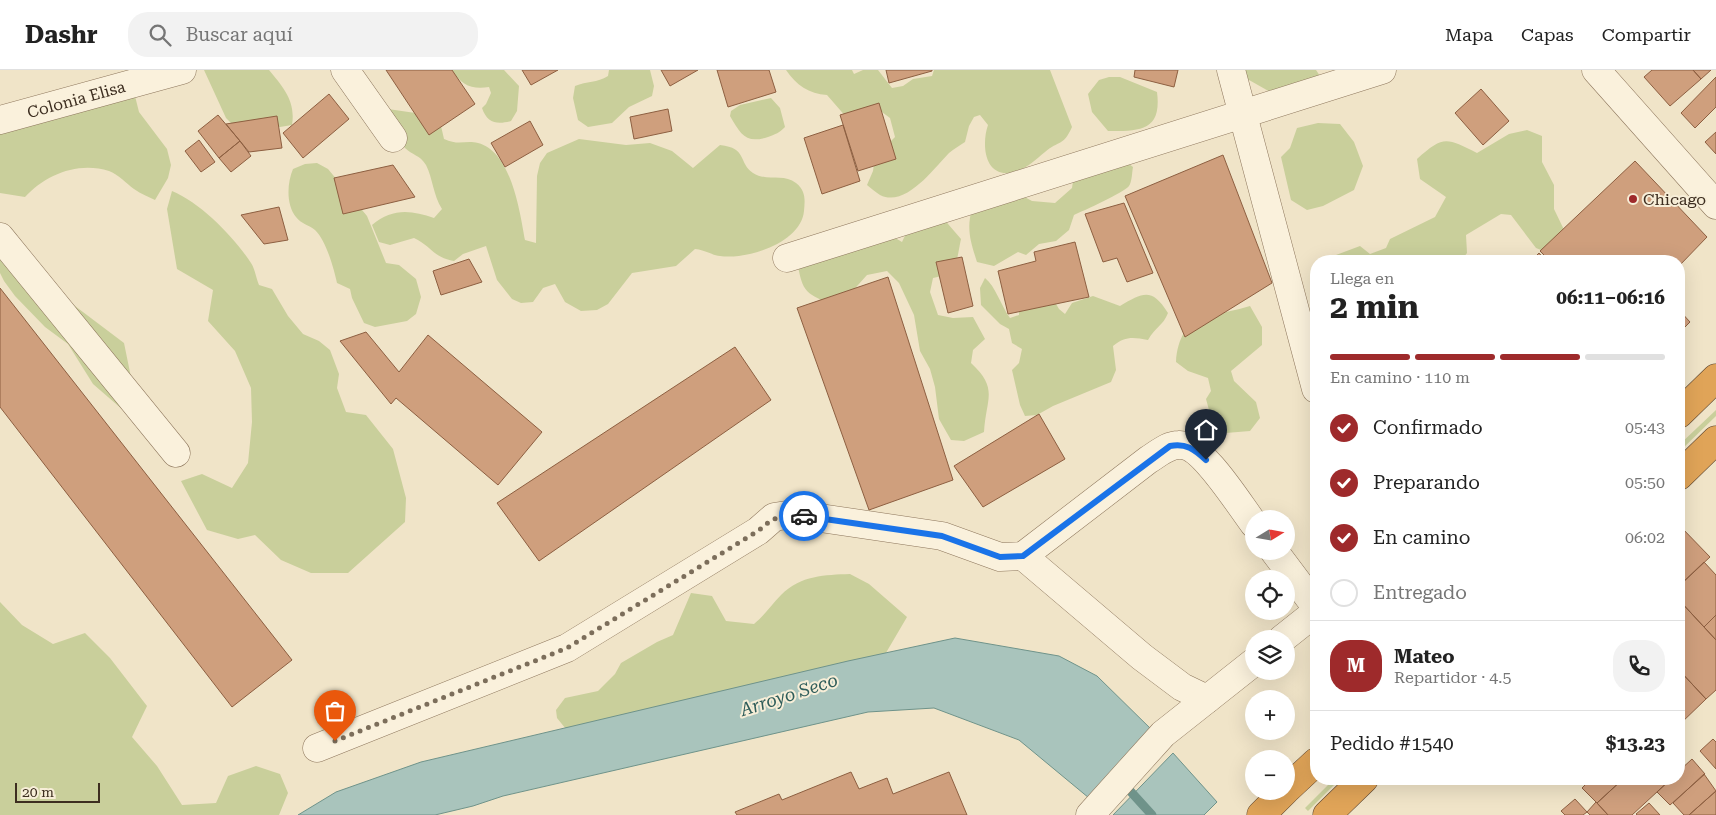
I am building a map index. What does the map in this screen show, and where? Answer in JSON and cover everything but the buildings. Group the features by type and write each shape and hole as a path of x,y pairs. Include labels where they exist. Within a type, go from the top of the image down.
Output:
{"highway":[{"path":"1685,408 1716,378"},
{"path":"1685,470 1716,440"},
{"path":"1295,782 1310,768"},
{"path":"1327,815 1358,785"},
{"path":"1261,815 1277,800"}],"street":[{"name":"Colonia Elisa","path":"0,120 182,70"},
{"path":"345,70 393,138"},
{"path":"1231,70 1310,366"},
{"path":"788,258 1382,70"},
{"path":"1596,70 1716,205"},
{"path":"0,237 176,452"},
{"path":"317,748 567,648 758,531 774,517 793,514 942,536 1000,557 1023,556 1148,460 1170,446 1181,444 1194,449 1206,460 1245,512"},
{"path":"1023,556 1142,657 1182,687 1207,699"},
{"path":"1281,560 1310,599"},
{"path":"1293,630 1310,617"},
{"path":"1090,815 1164,734 1245,669"}],"green space":[{"path":"204,70 269,70 290,102 293,116 292,125 280,127 257,123 234,126 226,118"},
{"path":"452,70 504,70 519,86 517,111 511,121 497,123 490,120 482,108 491,93 489,87 477,88 463,83"},
{"path":"609,70 650,70 654,86 652,96 629,107 612,123 588,127 578,120 573,98 575,86 604,78 608,76"},
{"path":"786,70 852,70 854,74 863,70 878,70 892,88 903,86 913,79 932,76 934,70 1050,70 1072,127 1063,141 1050,148 1028,165 1009,173 994,169 989,163 985,148 988,125 980,115 974,117 969,126 965,142 949,153 919,185 900,196 890,198 880,195 867,185 873,171 875,157 895,137 890,118 878,109 847,118 827,95 814,93 804,88"},
{"path":"1241,70 1316,70 1322,79 1274,94 1242,76"},
{"path":"1109,77 1120,77 1157,92 1158,105 1156,115 1152,121 1139,129 1108,131 1092,112 1088,94 1099,80"},
{"path":"134,92 139,112 167,149 171,165 168,178 155,200 137,191 112,172 97,168 74,169 52,176 25,197 0,193 0,127"},
{"path":"771,98 780,108 785,127 775,134 761,139 749,138 741,133 730,116 731,111 740,105"},
{"path":"388,109 436,116 444,139 458,143 478,143 490,149 499,158 512,185 525,240 536,243 537,176 540,163 547,153 579,139 626,145 650,143 672,151 693,168 720,145 729,147 739,153 748,169 758,176 786,178 796,183 803,192 805,199 804,211 801,222 793,232 771,247 758,252 731,257 714,255 695,249 676,266 632,273 608,304 597,310 581,311 565,302 555,284 543,288 533,302 521,303 512,299 497,280 486,246 463,254 454,261 442,257 414,238 390,245 379,242 372,225 379,219 402,212 417,213 434,218 442,209 426,165 402,144"},
{"path":"1318,123 1340,124 1354,142 1363,166 1354,190 1323,206 1307,210 1291,200 1281,157 1290,148 1297,128"},
{"path":"1527,130 1542,136 1542,162 1554,185 1554,209 1567,236 1551,254 1536,248 1511,215 1501,214 1466,235 1466,255 1336,255 1360,246 1370,254 1386,248 1390,239 1435,217 1446,197 1420,179 1417,159 1433,146 1446,141 1458,144 1477,153 1509,134"},
{"path":"1122,159 1133,167 1129,186 1112,197 1074,215 1069,230 1056,241 1039,244 1026,255 1018,252 994,266 977,262 969,230 972,209 1019,194 1032,201 1055,203 1072,188 1074,174"},
{"path":"317,163 328,169 367,216 386,263 399,265 416,279 421,297 416,314 407,321 375,327 364,323 352,298 350,289 337,283 323,241 313,228 300,221 293,212 288,194 293,169 305,164"},
{"path":"172,191 183,196 205,212 236,242 254,268 259,285 272,289 288,316 303,334 319,341 330,350 339,374 337,388 346,412 366,415 393,449 406,498 405,522 348,573 311,573 281,560 255,535 238,539 207,530 181,481 202,474 232,488 248,463 252,422 251,388 235,351 208,321 213,290 177,269 167,209"},
{"path":"942,217 961,239 955,265 948,273 933,278 930,292 938,315 953,318 973,317 985,339 973,350 971,363 980,372 988,387 989,394 984,432 964,441 951,440 939,419 935,387 930,369 920,351 914,315 899,283 887,271 867,275 849,295 831,304 815,297 805,289 800,278 797,260 887,233 902,242 910,225"},
{"path":"0,230 71,303 124,343 134,392 123,410 93,384 68,344 45,327 15,296 4,281 0,273"},
{"path":"985,278 992,286 1010,318 1019,315 1019,303 1049,292 1059,309 1065,314 1072,303 1093,296 1120,306 1142,295 1152,296 1157,299 1168,313 1164,321 1148,340 1129,338 1121,340 1113,346 1116,370 1111,382 1053,406 1037,415 1025,416 1020,405 1012,370 1019,363 1022,349 1012,343 1009,329 1000,324 981,305 980,288"},
{"path":"1250,306 1262,327 1262,345 1231,371 1234,381 1256,402 1260,418 1250,431 1226,433 1212,421 1206,399 1211,391 1208,378 1188,371 1176,362 1179,345 1184,333 1200,319"},
{"path":"1716,410 1716,416 1685,446 1685,439"},
{"path":"850,574 869,584 907,617 880,663 570,734 557,718 556,710 565,698 598,691 615,674 621,663 673,635 691,593 712,596 726,621 754,624 781,595 797,583 814,577"},
{"path":"0,602 22,625 53,644 85,633 110,658 147,706 132,737 157,766 182,805 216,803 228,776 256,766 280,774 288,793 279,815 0,815"},
{"path":"1328,785 1334,785 1308,811 1305,808"}],"water":[{"path":"955,638 1059,656 1097,676 1153,731 1089,798 1019,740 934,708 868,712 503,796 473,806 435,815 298,815 336,792 421,762 848,661"},
{"path":"1173,753 1217,802 1204,815 1113,815"}],"waterway":[{"name":"Arroyo Seco","path":"1122,782 1152,815"}],"way so far":[{"path":"335,741 567,648 758,531 774,517 793,514 804,516"}],"place":[{"name":"Chicago","path":"1633,199"}],"route":[{"path":"804,516 942,536 1000,557 1023,556 1148,460 1170,446 1181,444 1194,449 1206,460"}]}
